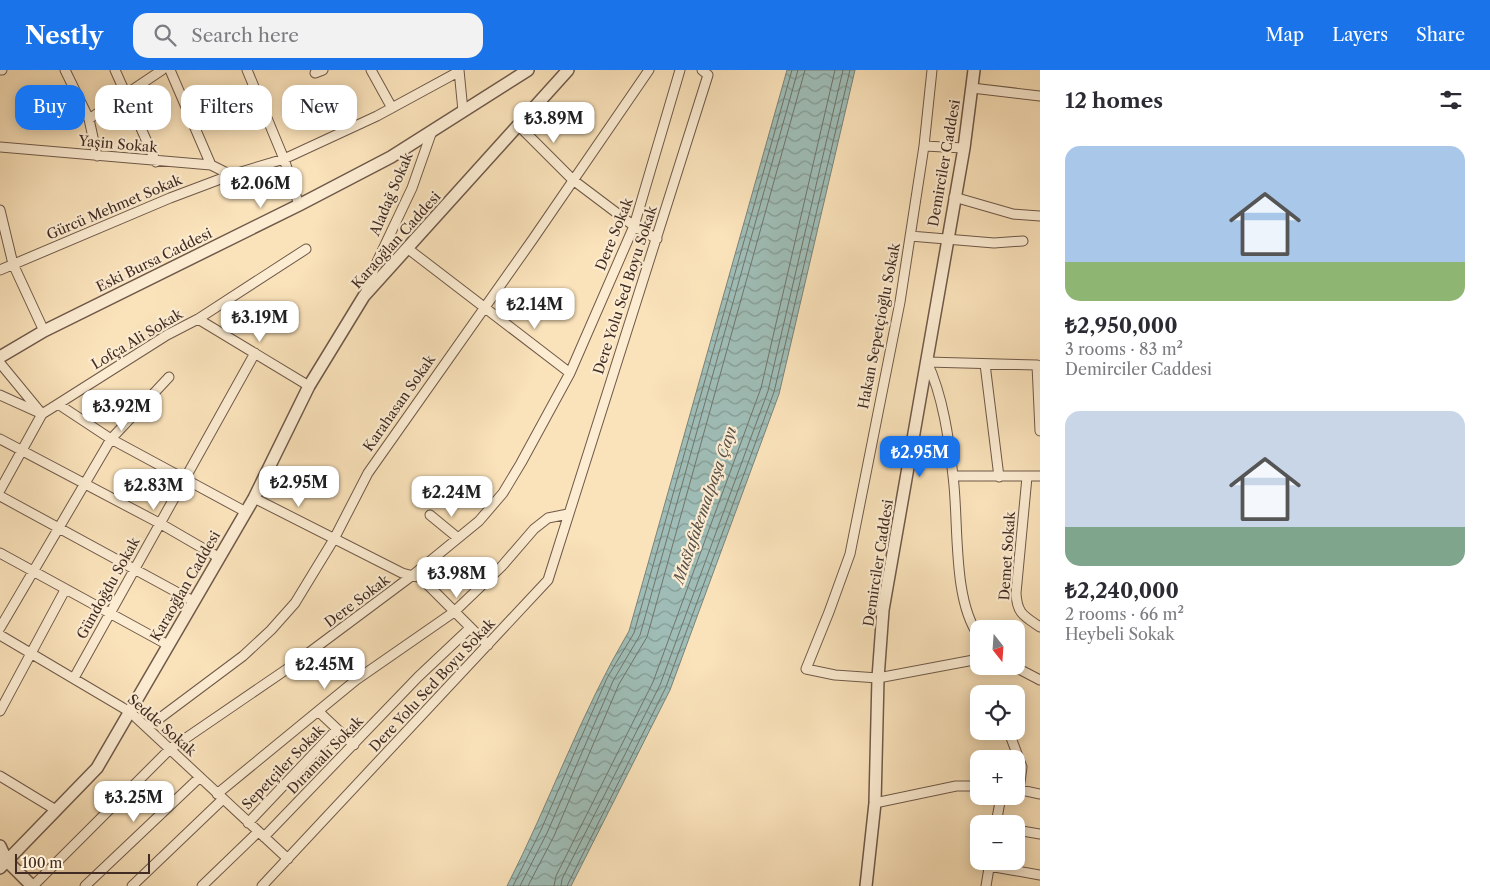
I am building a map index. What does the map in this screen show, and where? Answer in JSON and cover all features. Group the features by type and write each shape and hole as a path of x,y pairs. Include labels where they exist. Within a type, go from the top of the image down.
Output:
{"street":[{"path":"65,70 89,119 98,156"},
{"path":"115,70 122,85"},
{"path":"140,85 162,70"},
{"path":"170,70 211,165"},
{"path":"247,70 284,159 299,205"},
{"path":"371,70 392,108"},
{"name":"Eski Bursa Caddesi","path":"0,357 44,331 299,205 390,157 528,70"},
{"name":"Karaoğlan Caddesi","path":"130,712 218,557 254,498 309,386 364,296 568,70"},
{"name":"Karahasan Sokak","path":"148,727 243,656 271,630 294,603 334,539 368,473 649,70"},
{"name":"Dere Sokak","path":"32,886 170,748 294,664 413,576 479,521 503,493 570,373 634,226 680,70"},
{"name":"Hakan Sepetçioğlu Sokak","path":"878,678 835,675 806,669 850,554 900,302 924,146 932,70"},
{"name":"Demirciler Caddesi","path":"866,886 874,803 878,678 883,610 927,362 946,240 964,148 974,70"},
{"path":"458,71 463,111"},
{"name":"Gürcü Mehmet Sokak","path":"0,270 170,198 284,159 392,108 458,71"},
{"name":"Dere Yolu Sed Boyu Sokak","path":"262,886 548,580 656,239 705,72"},
{"path":"972,88 1040,96"},
{"path":"89,119 95,115"},
{"path":"519,126 573,180 634,226 656,239"},
{"path":"142,130 156,162"},
{"name":"Aladağ Sokak","path":"364,296 375,266 412,188 432,130"},
{"path":"924,146 964,148"},
{"name":"Yaşin Sokak","path":"0,147 156,162 211,165 231,176"},
{"path":"954,198 1012,214 1040,216"},
{"path":"0,210 13,264 44,331"},
{"path":"910,236 994,243 1023,241"},
{"path":"407,248 570,373"},
{"name":"Lofça Ali Sokak","path":"42,414 167,335 198,319 306,249"},
{"path":"198,319 309,386"},
{"name":"Gündoğdu Sokak","path":"74,678 255,353"},
{"path":"971,620 965,608 960,574 953,476 936,382 927,362 1037,365 1040,429"},
{"path":"0,363 42,414"},
{"path":"985,364 998,477"},
{"path":"0,628 111,439 169,377"},
{"path":"0,395 42,414"},
{"path":"58,404 111,439 185,481 246,512"},
{"path":"0,490 42,414"},
{"path":"0,439 161,524 218,557"},
{"path":"953,476 1040,476"},
{"name":"Demet Sokak","path":"1027,477 1016,594 1017,607 1021,613 1040,627"},
{"path":"0,496 193,601"},
{"path":"254,498 402,573 421,578 488,645"},
{"path":"132,886 220,797 318,711 356,680 454,612 502,566 534,529 548,518 568,514"},
{"path":"430,515 458,538"},
{"path":"0,553 64,590 168,645"},
{"path":"0,711 4,694 31,654 64,590"},
{"name":"Dıramalı Sokak","path":"202,886 261,835 354,745 418,677 470,628"},
{"name":"Sedde Sokak","path":"0,635 130,712 288,860"},
{"path":"878,678 970,661"},
{"path":"1025,672 1040,680"},
{"path":"318,711 354,745"},
{"path":"2,862 97,768 130,712"},
{"name":"Sepetçiler Sokak","path":"248,823 338,729"},
{"path":"0,776 56,810"},
{"path":"85,886 200,777"},
{"path":"874,803 956,786 970,786"},
{"path":"1025,791 1040,794"},
{"path":"1025,832 1040,834"},
{"path":"0,846 2,862 32,886"},
{"path":"986,886 988,870"},
{"path":"1017,870 1040,875"}],"water":[{"name":"Mustafakemalpaşa Çayı","path":"787,70 855,70 779,394 670,690 571,886 507,886 596,693 629,631"}]}
